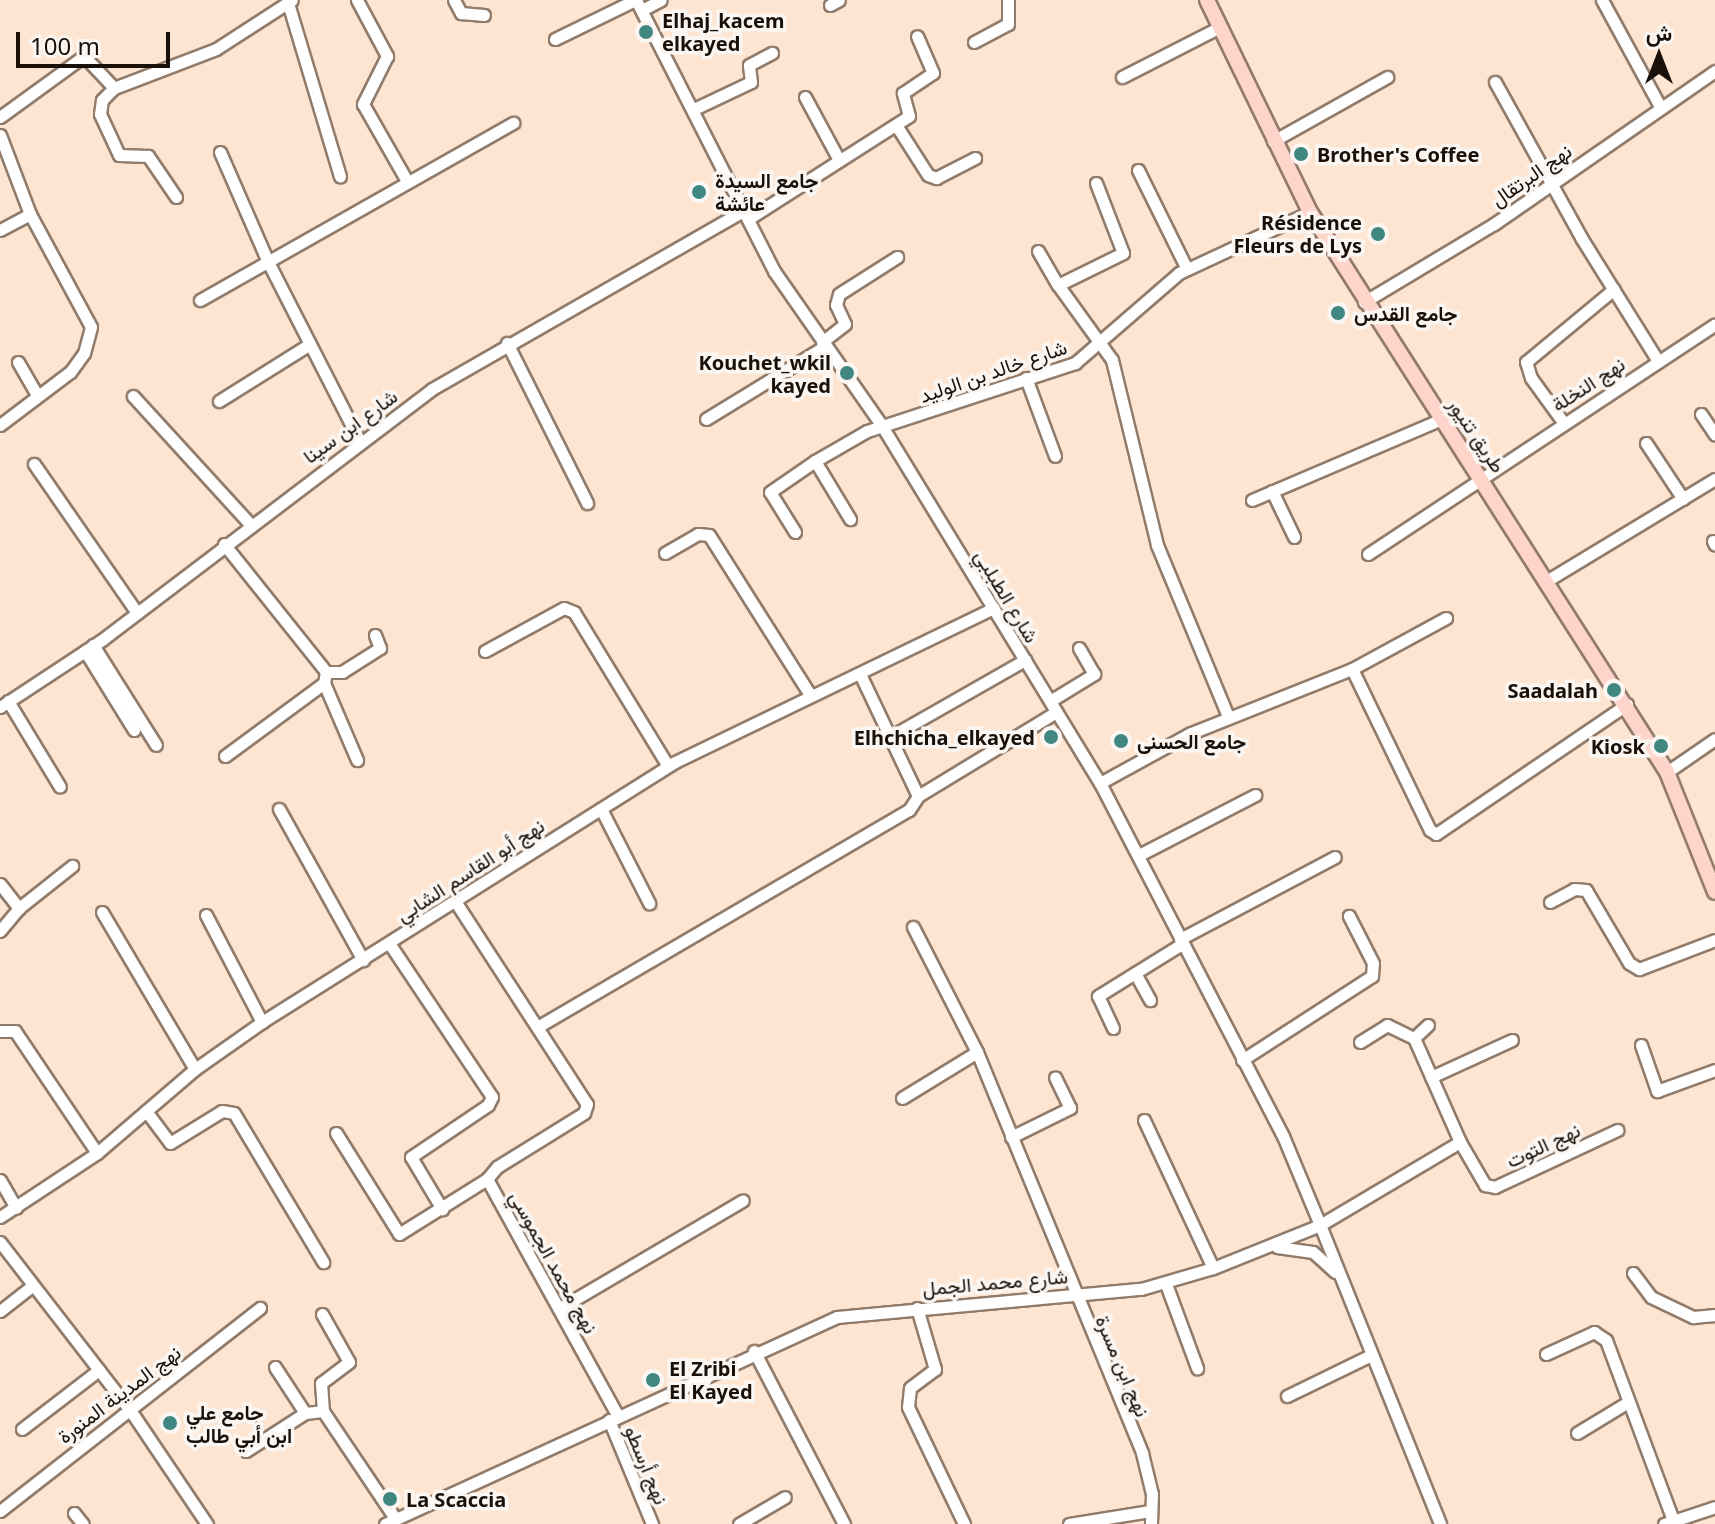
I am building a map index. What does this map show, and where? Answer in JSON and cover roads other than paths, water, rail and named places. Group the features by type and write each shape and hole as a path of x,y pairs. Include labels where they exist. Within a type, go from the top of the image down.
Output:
{"main road":[{"name":"طريق تنيور","path":"1207,0 1310,212 1364,302 1548,580 1667,772 1715,892"}],"street":[{"path":"357,0 387,56 363,104 407,181"},
{"path":"454,0 461,13 484,15"},
{"path":"555,39 638,3 661,0"},
{"path":"974,42 1008,24 1008,0"},
{"path":"1602,0 1661,108"},
{"path":"176,197 148,156 119,155 100,114 102,100 114,88 216,49 290,2 340,176"},
{"name":"شارع الطبلبي","path":"638,3 774,271 882,426 1100,783 1288,1148 1320,1225"},
{"path":"1122,77 1218,28"},
{"path":"917,36 933,73 903,93 909,116 896,125 928,175 936,178 975,158"},
{"path":"694,109 751,82 749,65 772,53"},
{"path":"0,117 84,56 114,88"},
{"name":"نهج البرتقال","path":"1364,302 1550,184 1715,71"},
{"path":"1273,141 1387,77"},
{"path":"1495,82 1550,184 1658,361"},
{"path":"805,97 839,160"},
{"path":"200,300 357,215 407,181 513,123"},
{"name":"شارع ابن سينا","path":"4,704 137,613 359,440 507,343 746,214 896,125"},
{"path":"0,135 30,214 91,327 84,353 70,372 0,425"},
{"path":"220,152 268,262 359,440"},
{"path":"1138,170 1187,269"},
{"path":"1058,285 1123,253 1096,183"},
{"name":"شارع خالد بن الوليد","path":"795,532 770,492 815,461 882,426 1075,363 1187,269 1310,212"},
{"path":"0,230 30,214"},
{"path":"1038,251 1116,373 1166,570 1228,716"},
{"path":"706,419 824,344 845,324 836,305 839,294 897,257"},
{"path":"1563,422 1531,378 1526,362 1614,289"},
{"name":"نهج النخلة","path":"1368,554 1480,475 1715,324"},
{"path":"507,343 545,428 587,503"},
{"path":"219,401 310,344"},
{"path":"18,362 38,396"},
{"path":"1026,378 1055,456"},
{"path":"133,396 249,523"},
{"path":"1701,414 1715,435"},
{"path":"1252,500 1442,419"},
{"path":"1646,443 1683,499"},
{"path":"815,461 850,519"},
{"path":"34,464 137,613"},
{"path":"1548,580 1715,479"},
{"path":"1272,491 1294,537"},
{"path":"665,553 698,534 709,535 810,695"},
{"path":"224,544 325,678 357,760"},
{"path":"485,651 564,608 574,612 668,766"},
{"name":"نهج أبو القاسم الشابي","path":"0,1217 97,1153 195,1069 262,1022 668,766 993,608"},
{"path":"1100,783 1228,716 1352,669 1446,618"},
{"path":"225,756 325,678 342,672 380,648 375,635"},
{"path":"89,648 134,730"},
{"path":"89,648 156,745"},
{"path":"1050,701 1094,674 1079,648"},
{"path":"888,738 1025,660"},
{"path":"1352,669 1430,830 1436,834 1627,704"},
{"path":"860,674 918,796"},
{"path":"4,704 60,787"},
{"path":"539,1026 909,810 918,796 1056,712"},
{"path":"1667,772 1715,739"},
{"path":"1139,855 1255,795"},
{"path":"279,809 363,960"},
{"path":"601,809 649,903"},
{"path":"1113,1028 1098,996 1181,942 1335,857"},
{"path":"0,931 19,908 72,866"},
{"path":"0,884 19,908"},
{"path":"1550,902 1574,889 1586,890 1629,963 1639,969 1715,940"},
{"path":"455,901 587,1104 584,1113 497,1167 487,1179"},
{"path":"102,912 195,1069"},
{"path":"206,915 262,1022"},
{"path":"1242,1060 1372,976 1373,963 1349,916"},
{"name":"نهج ابن مسرة","path":"913,927 977,1052 1073,1293 1142,1455 1151,1524"},
{"path":"389,943 492,1097 488,1105 411,1157 442,1209"},
{"path":"1135,973 1150,1000"},
{"path":"1360,1042 1387,1025 1414,1038 1428,1025"},
{"path":"0,1031 15,1031 97,1153"},
{"name":"نهج التوت","path":"1414,1038 1460,1142 1485,1185 1495,1187 1617,1130"},
{"path":"1431,1077 1512,1040"},
{"path":"1641,1045 1657,1091 1715,1070"},
{"path":"902,1098 977,1052"},
{"path":"1011,1137 1070,1108 1055,1077"},
{"path":"146,1111 170,1143 222,1111 234,1113 323,1262"},
{"path":"1144,1120 1213,1268"},
{"name":"نهج محمد الجموسي","path":"336,1133 394,1233 403,1234 487,1179 560,1308 614,1418"},
{"path":"1440,1524 1369,1356 1320,1225 1460,1142"},
{"path":"0,1180 16,1208"},
{"path":"560,1308 743,1200"},
{"name":"شارع محمد الجمل","path":"390,1521 754,1351 837,1317 1166,1284 1320,1225"},
{"path":"0,1242 130,1410 207,1524"},
{"path":"1268,1247 1313,1252 1340,1279"},
{"path":"1633,1273 1651,1297 1693,1317 1715,1315"},
{"path":"1166,1284 1197,1368"},
{"path":"0,1311 32,1286"},
{"name":"نهج المدينة المنورة","path":"0,1511 260,1308"},
{"path":"917,1308 935,1369 910,1388 908,1407 964,1524"},
{"path":"322,1314 349,1362 321,1383 323,1411 390,1521"},
{"path":"1546,1354 1594,1332 1606,1340 1668,1522 1715,1507"},
{"path":"754,1351 844,1524"},
{"path":"1287,1396 1369,1356"},
{"path":"275,1367 305,1413"},
{"path":"22,1429 99,1370"},
{"path":"1577,1433 1628,1402"},
{"path":"246,1451 305,1413 323,1411"},
{"name":"نهج أرسطو","path":"614,1418 652,1524"},
{"path":"739,1524 785,1497"},
{"path":"1069,1524 1151,1508"},
{"path":"74,1513 83,1524"}],"place":[{"name":"Elhaj_kacem elkayed","path":"646,32"},
{"name":"Brother's Coffee","path":"1301,154"},
{"name":"جامع السيدة عائشة","path":"699,192"},
{"name":"Résidence Fleurs de Lys","path":"1378,234"},
{"name":"جامع القدس","path":"1338,313"},
{"name":"Kouchet_wkil kayed","path":"847,373"},
{"name":"Saadalah","path":"1614,690"},
{"name":"Elhchicha_elkayed","path":"1051,737"},
{"name":"جامع الحسنى","path":"1121,741"},
{"name":"Kiosk","path":"1661,746"},
{"name":"El Zribi El Kayed","path":"653,1380"},
{"name":"جامع علي ابن أبي طالب","path":"170,1423"},
{"name":"La Scaccia","path":"390,1499"}]}
